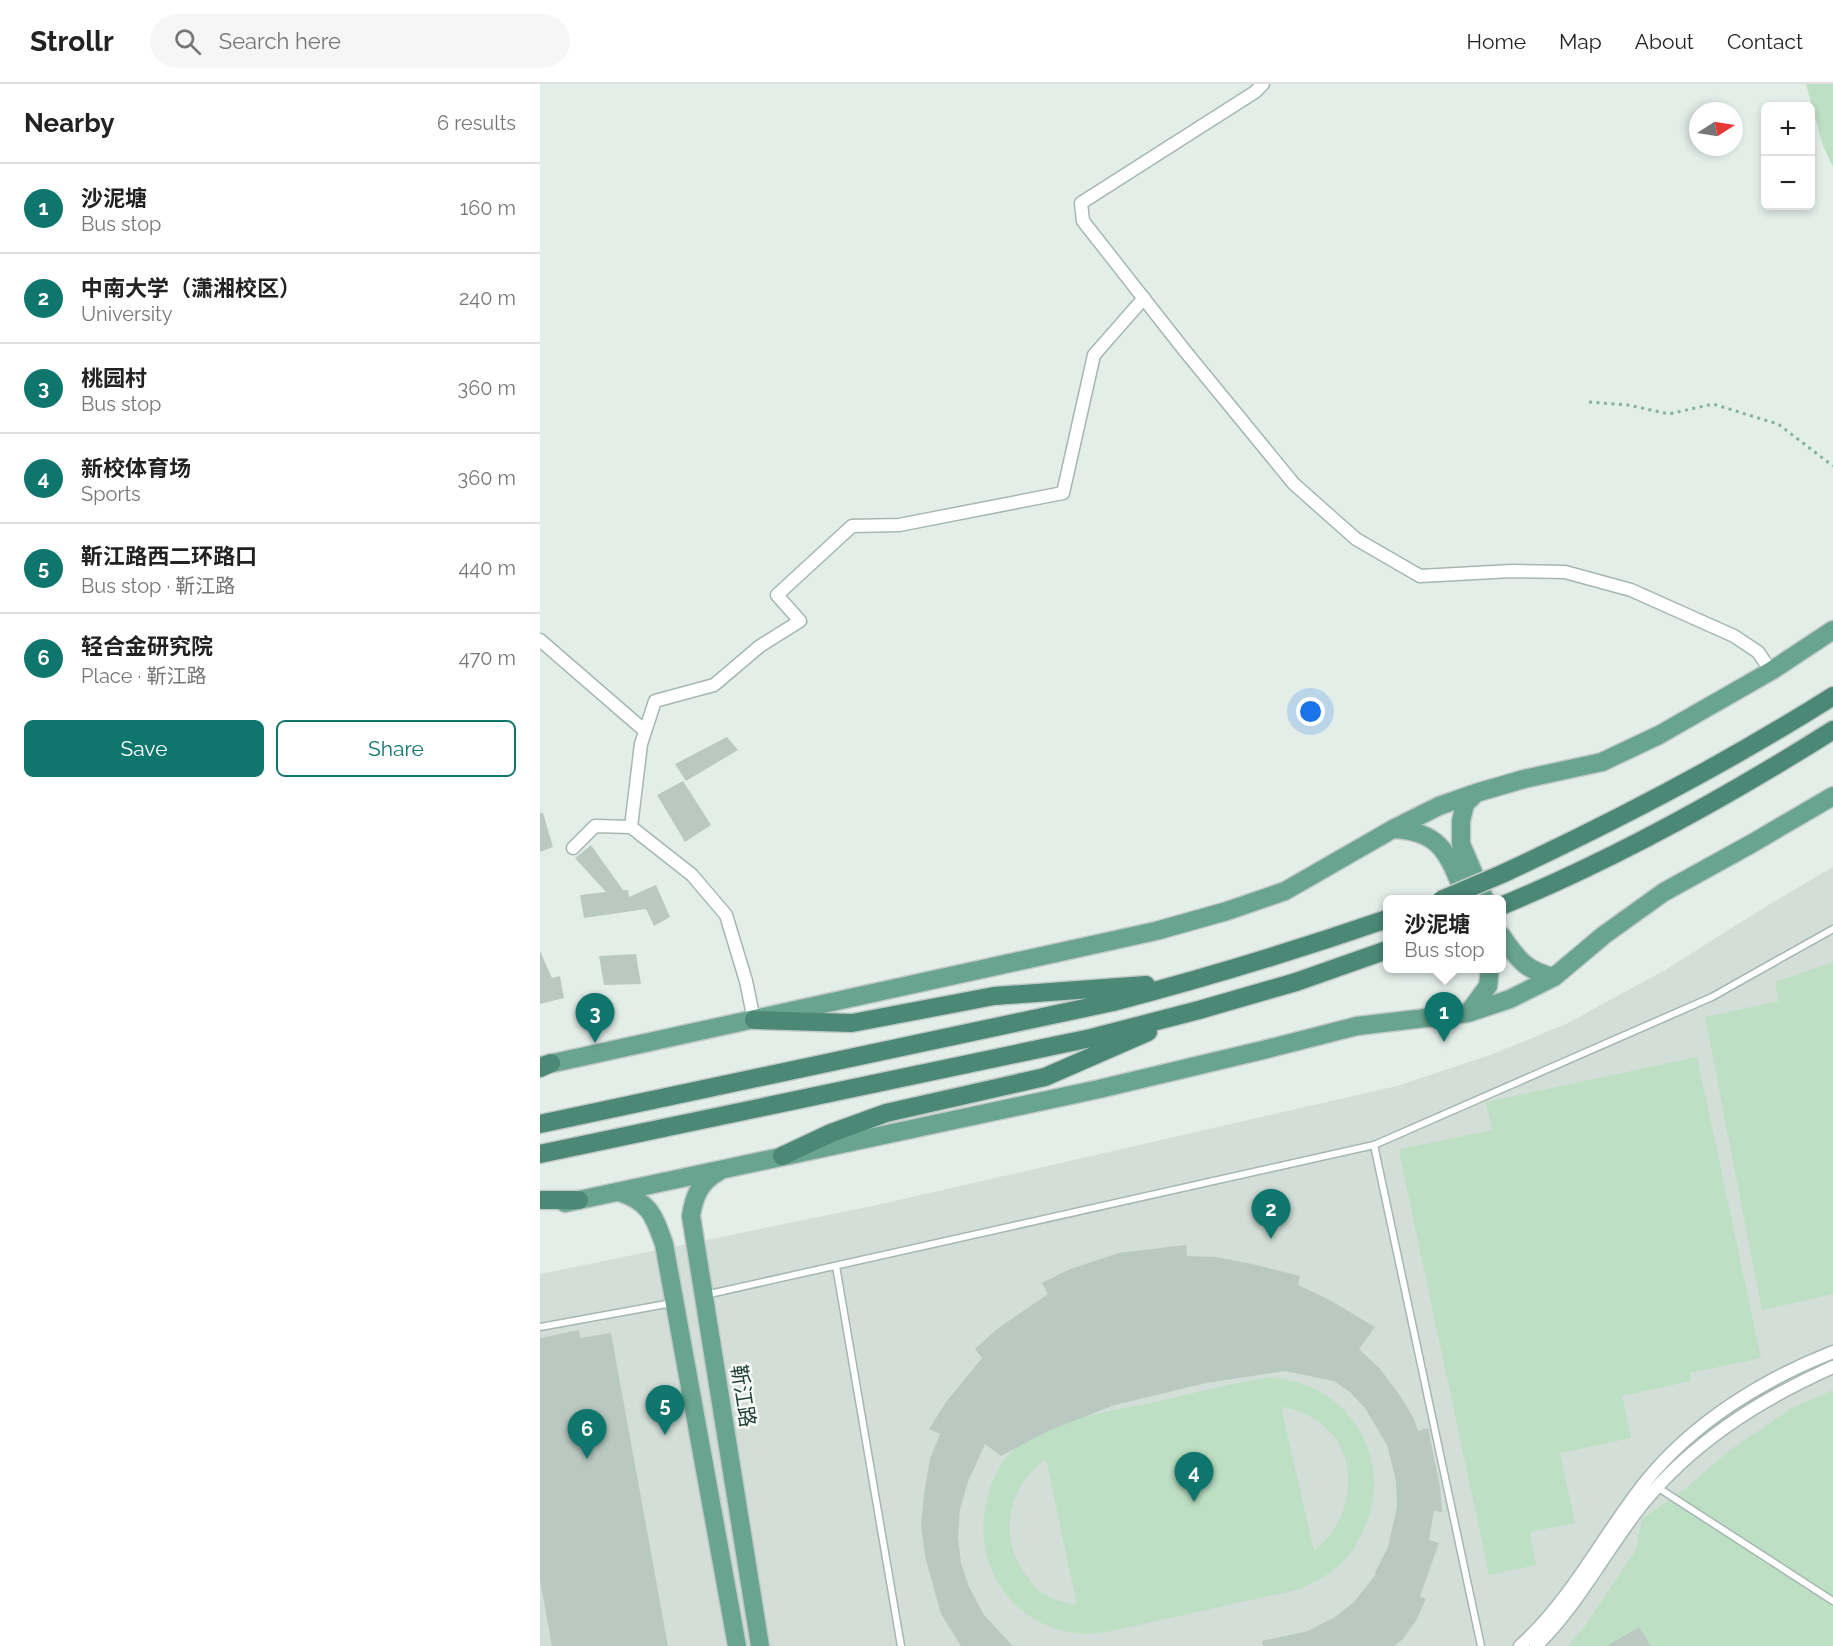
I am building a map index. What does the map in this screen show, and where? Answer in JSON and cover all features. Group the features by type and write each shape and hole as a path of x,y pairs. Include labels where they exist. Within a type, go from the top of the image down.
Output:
{"highway":[{"path":"1453,895 1592,832 1683,785 1833,696"},
{"path":"1508,903 1703,808 1833,730"},
{"path":"540,1124 1113,1002 1190,982 1383,920"},
{"path":"540,1154 1091,1038 1296,982 1383,951"},
{"path":"754,1020 852,1023 994,996 1190,982"},
{"path":"782,1156 831,1133 886,1113 1045,1077 1198,1010"},
{"path":"540,1200 579,1200"}],"main road":[{"path":"544,1065 1156,931 1227,911 1285,891 1393,829 1439,806 1524,779 1602,762 1659,735 1770,671 1833,630"},
{"path":"1476,793 1465,804 1461,821 1461,844 1483,895"},
{"path":"540,1209 1099,1089 1357,1026 1468,1013 1510,999 1554,976 1604,935 1664,892 1833,796"},
{"path":"1393,829 1409,829 1440,844 1465,895"},
{"path":"1506,942 1517,958 1531,970 1554,976"},
{"path":"1468,1013 1488,986 1490,973"},
{"name":"靳江路","path":"727,1168 708,1177 698,1190 691,1216 760,1646"},
{"path":"619,1192 646,1205 664,1244 737,1646"}],"street":[{"path":"1263,84 1245,98 1081,203 1083,221 1294,484 1356,539 1420,576 1512,571 1565,572 1631,590 1734,636 1758,652 1770,671"},
{"path":"631,826 641,744 655,701 714,685 760,646 800,621 777,595 852,526 899,525 1063,493 1094,354 1144,298"},
{"path":"540,640 645,731"},
{"path":"573,848 595,826 631,826 692,875 726,915 746,981 754,1020"},
{"path":"1520,1646 1566,1594 1687,1438 1718,1414 1797,1368 1833,1352"},
{"path":"1536,1646 1567,1612 1639,1508 1651,1484 1683,1461 1718,1431 1793,1386 1833,1367"}],"lane":[{"path":"704,1295 1374,1145 1712,997 1833,929"},
{"path":"1374,1145 1480,1646"},
{"path":"836,1266 901,1646"},
{"path":"540,1327 675,1302"},
{"path":"1651,1484 1833,1601"}],"path":[{"path":"1589,402 1628,405 1670,414 1713,404 1778,424 1833,466"}],"shaded area":[{"path":"1833,867 1833,1646 540,1646 540,1274 877,1205 1397,1086 1493,1054 1568,1023 1665,970"}],"green space":[{"path":"1806,84 1833,84 1833,167 1823,146 1815,117 1815,102 1811,102"},
{"path":"1833,962 1833,1294 1762,1310 1705,1017 1779,1001 1775,982"},
{"path":"1697,1057 1761,1358 1690,1373 1691,1381 1622,1396 1631,1438 1560,1453 1575,1523 1530,1532 1536,1565 1489,1575 1400,1156 1401,1149 1492,1130 1486,1102"},
{"path":"1267,1378 1295,1382 1320,1392 1341,1408 1358,1428 1369,1451 1374,1477 1372,1504 1363,1531 1352,1552 1333,1570 1300,1589 1089,1634 1053,1628 1033,1618 1016,1605 1002,1589 992,1570 986,1549 984,1527 986,1504 998,1470 1011,1452 1025,1440 1063,1423 1085,1417","holes":["1281,1407 1308,1415 1331,1433 1342,1449 1347,1467 1348,1485 1345,1504 1328,1537 1314,1551","1046,1459 1077,1605 1058,1600 1037,1589 1018,1563 1012,1547 1010,1515 1015,1499 1022,1484 1032,1471"]},
{"path":"1833,1390 1833,1646 1567,1646 1583,1629 1636,1550 1642,1519 1686,1488 1730,1450 1792,1408"}],"building":[{"path":"727,737 738,750 686,781 675,764"},
{"path":"683,781 711,825 685,842 657,795"},
{"path":"540,813 543,813 553,847 540,852"},
{"path":"591,845 623,890 628,890 629,897 656,885 670,917 654,926 646,909 584,918 580,895 606,892 575,858"},
{"path":"540,951 552,978 560,976 564,998 540,1004"},
{"path":"636,954 641,984 604,985 599,956"},
{"path":"1186,1245 1187,1256 1216,1257 1300,1276 1298,1285 1328,1299 1375,1327 1359,1349 1380,1369 1399,1394 1414,1419 1418,1431 1428,1428 1440,1486 1442,1512 1434,1511 1429,1540 1439,1543 1420,1596 1426,1599 1416,1621 1402,1640 1394,1646 1263,1646 1262,1641 1308,1631 1335,1617 1355,1601 1376,1574 1388,1547 1397,1507 1396,1481 1387,1445 1365,1408 1350,1392 1334,1381 1285,1371 1206,1383 1115,1405 1048,1431 1001,1456 985,1444 968,1482 960,1509 958,1538 961,1563 969,1587 984,1615 1013,1646 961,1646 941,1614 925,1556 921,1525 924,1493 930,1459 940,1434 929,1429 946,1402 982,1358 975,1349 997,1329 1048,1294 1042,1283 1070,1269 1118,1253"},
{"path":"579,1330 580,1338 611,1333 668,1646 552,1646 540,1580 540,1338"},
{"path":"1639,1627 1651,1646 1607,1646"}],"place":[{"name":"沙泥塘","path":"1444,1042"},
{"name":"桃园村","path":"595,1043"},
{"name":"中南大学（潇湘校区）","path":"1271,1239"},
{"name":"靳江路西二环路口","path":"665,1435"},
{"name":"轻合金研究院","path":"587,1459"},
{"name":"新校体育场","path":"1194,1502"}]}
